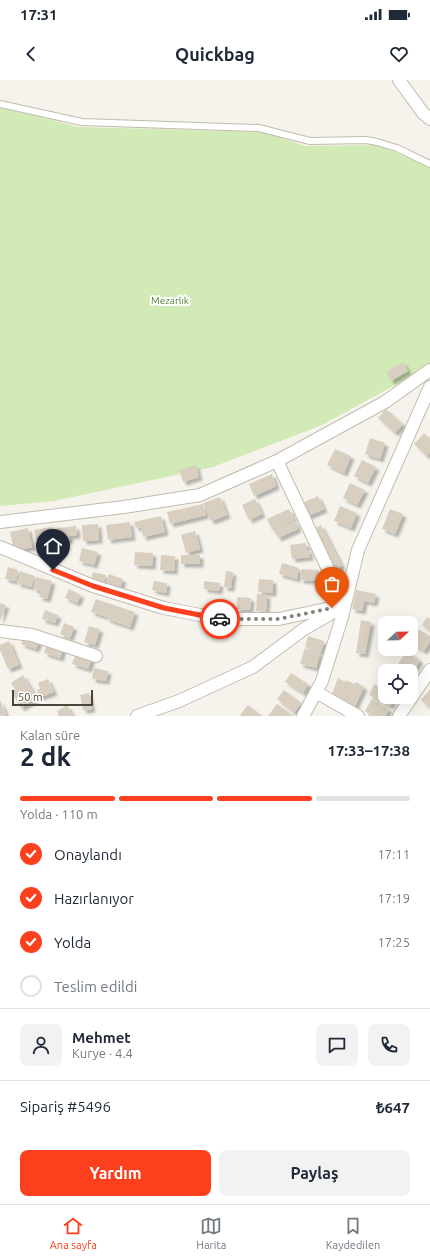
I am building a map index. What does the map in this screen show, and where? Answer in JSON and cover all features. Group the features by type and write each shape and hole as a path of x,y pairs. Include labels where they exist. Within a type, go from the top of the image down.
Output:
{"street":[{"path":"402,82 430,119"},
{"path":"0,522 124,507 200,495 277,461 385,402 430,370"},
{"path":"302,716 322,680 345,605 358,550 430,389"},
{"path":"277,461 345,605"},
{"path":"0,530 20,520"},
{"path":"0,547 93,586 164,608 221,619 279,619 345,605"},
{"path":"137,716 179,701 253,668 304,629 345,605"},
{"path":"0,631 32,635 96,656"},
{"path":"399,716 430,670"},
{"path":"316,692 358,716"}],"lane":[{"path":"0,104 82,122 259,128 310,141 366,140 397,148 430,164"}],"green space":[{"name":"Mezarlık","path":"0,106 78,127 265,132 305,146 378,145 430,167 430,366 322,425 213,467 54,501 0,506"}],"building":[{"path":"403,362 408,371 391,381 386,372"},
{"path":"386,409 403,424 395,433 378,418"},
{"path":"424,433 430,439 430,452 427,456 414,444"},
{"path":"370,438 385,443 380,459 365,454"},
{"path":"335,449 351,456 344,473 327,465"},
{"path":"362,460 376,467 368,483 354,476"},
{"path":"196,465 199,477 183,482 179,470"},
{"path":"272,474 276,486 254,496 249,484"},
{"path":"350,483 365,490 357,505 343,498"},
{"path":"318,496 324,509 306,517 300,504"},
{"path":"220,497 227,515 211,521 203,503"},
{"path":"255,499 262,514 249,520 242,505"},
{"path":"203,504 206,515 170,524 167,512"},
{"path":"340,506 357,513 351,528 334,521"},
{"path":"289,509 294,520 272,530 267,519"},
{"path":"390,509 403,514 395,534 382,529"},
{"path":"161,516 165,532 143,537 141,527 136,528 134,522"},
{"path":"295,521 298,529 278,538 274,530"},
{"path":"130,522 132,537 108,540 106,525"},
{"path":"98,524 99,540 83,541 82,525"},
{"path":"321,525 342,566 339,567 340,570 336,572 337,573 335,575 312,530"},
{"path":"76,526 77,535 69,536 70,540 60,541 58,528"},
{"path":"52,527 53,538 36,540 34,530"},
{"path":"28,528 32,547 14,551 10,532"},
{"path":"195,531 200,549 186,553 181,535"},
{"path":"306,543 310,557 292,559 290,545"},
{"path":"82,548 98,552 94,565 79,561"},
{"path":"135,552 153,553 152,566 134,565"},
{"path":"161,555 175,556 174,571 160,570"},
{"path":"181,555 200,555 200,564 181,564"},
{"path":"282,563 299,568 297,579 279,574"},
{"path":"8,567 18,570 16,581 5,579"},
{"path":"301,569 318,570 320,581 300,580"},
{"path":"20,571 35,576 31,587 17,583"},
{"path":"226,571 233,572 231,588 224,587"},
{"path":"93,572 106,575 103,587 90,584"},
{"path":"109,574 123,579 119,590 105,586"},
{"path":"36,577 52,581 47,599 39,597 41,591 33,589"},
{"path":"259,579 273,580 273,593 258,592"},
{"path":"154,581 167,583 166,593 152,590"},
{"path":"204,581 220,583 219,591 204,589"},
{"path":"69,589 81,595 77,603 65,598"},
{"path":"356,590 376,594 374,603 364,601 362,611 352,609"},
{"path":"257,594 267,595 266,612 256,611"},
{"path":"237,597 251,598 250,610 237,609"},
{"path":"96,599 135,612 130,627 91,612"},
{"path":"0,603 6,605 0,621"},
{"path":"45,610 58,615 55,623 42,619"},
{"path":"427,617 430,619 430,631 422,625"},
{"path":"361,620 371,622 365,654 356,653"},
{"path":"64,623 74,627 70,638 60,634"},
{"path":"89,626 100,629 95,645 84,642"},
{"path":"418,629 430,636 430,641 424,651 418,647"},
{"path":"24,636 39,641 36,649 21,644"},
{"path":"308,636 324,641 321,652 305,647"},
{"path":"9,641 19,665 8,669 0,650 0,645"},
{"path":"47,644 63,649 60,658 44,653"},
{"path":"305,648 320,653 316,668 300,664"},
{"path":"76,652 92,658 88,669 72,664"},
{"path":"403,656 414,656 420,660 418,664 398,664"},
{"path":"94,668 108,671 106,681 92,679"},
{"path":"291,673 308,684 303,693 285,682"},
{"path":"23,675 37,698 21,708 11,691 15,689 11,683"},
{"path":"338,678 345,682 346,680 354,684 356,682 364,687 355,706 332,694"},
{"path":"48,679 54,692 40,697 37,690 40,689 38,683"},
{"path":"374,684 378,686 378,700 369,695"},
{"path":"430,689 430,708 421,700"},
{"path":"284,690 301,703 294,713 277,699"},
{"path":"89,693 92,709 83,710 80,695"},
{"path":"372,699 378,704 389,709 385,716 368,716 369,714 365,711"},
{"path":"0,700 6,715 3,716 0,716"},
{"path":"277,704 291,714 290,716 268,716"},
{"path":"67,705 73,716 59,716 57,711"},
{"path":"248,705 262,716 241,716 240,715"}],"way so far":[{"path":"220,619 279,619 332,608"}],"route":[{"path":"53,570 93,586 164,608 220,619"}]}
